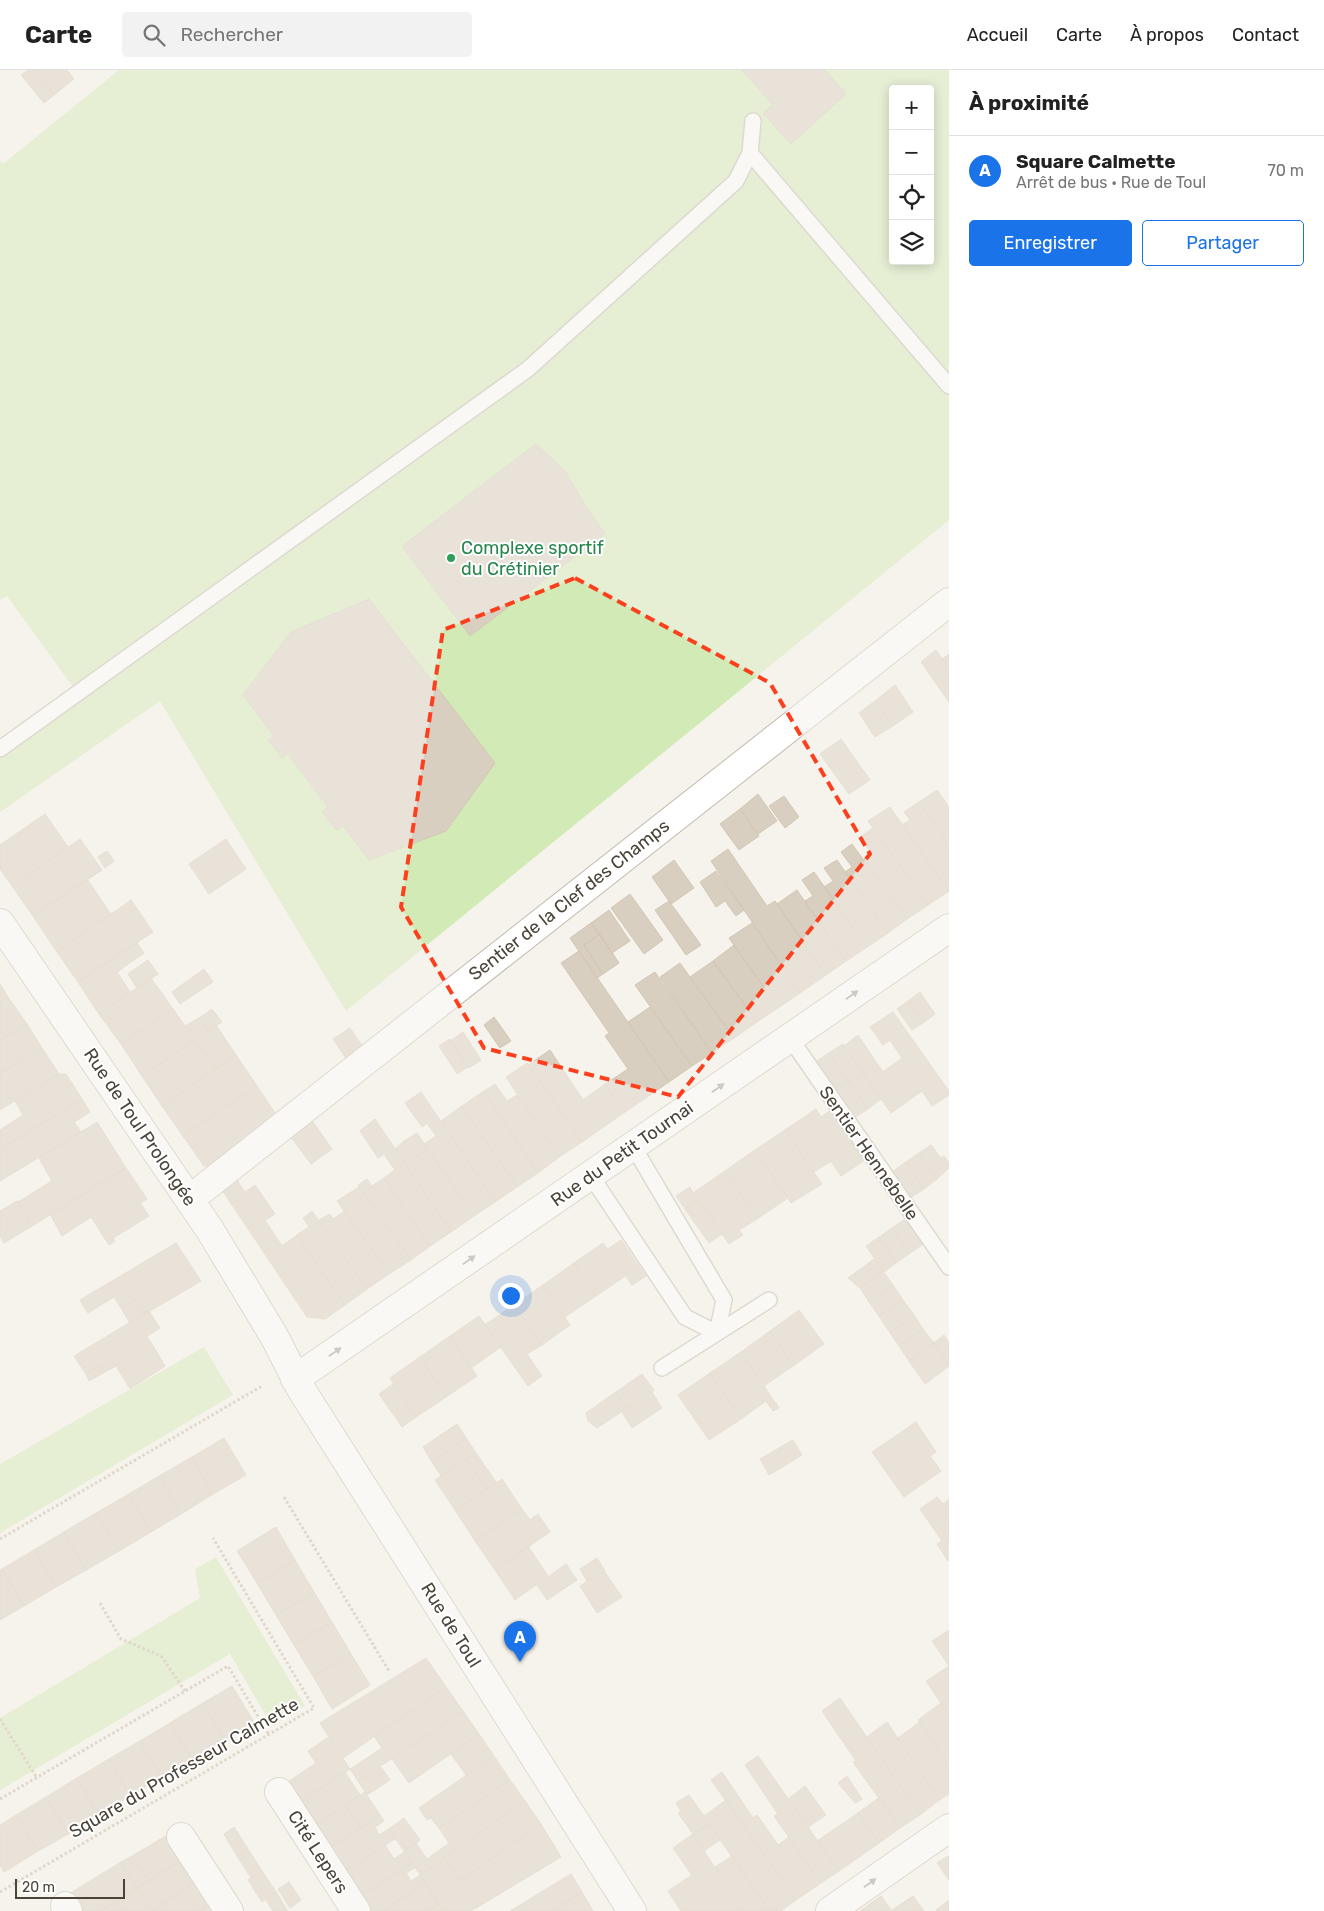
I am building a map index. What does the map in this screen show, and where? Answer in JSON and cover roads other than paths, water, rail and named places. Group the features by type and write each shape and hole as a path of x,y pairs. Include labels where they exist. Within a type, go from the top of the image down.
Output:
{"street":[{"name":"Sentier de la Clef des Champs","path":"190,1199 949,602"},
{"name":"Rue de Toul Prolongée","path":"0,923 190,1199 274,1336"},
{"name":"Rue du Petit Tournai","path":"293,1374 591,1176 949,928"},
{"name":"Rue de Toul","path":"274,1336 293,1374 632,1911"},
{"name":"Cité Lepers","path":"279,1792 356,1911"},
{"path":"830,1911 949,1828"},
{"path":"181,1837 229,1911"}],"lane":[{"path":"0,749 528,369 736,181 742,173 750,153 753,121"},
{"path":"750,153 949,386"},
{"name":"Sentier Hennebelle","path":"790,1038 949,1267"},
{"path":"634,1146 724,1300 717,1333"},
{"path":"591,1176 685,1317 717,1333"},
{"path":"662,1368 769,1300"}],"place":[{"name":"Complexe sportif du Crétinier","path":"451,558"},
{"name":"Square Calmette","path":"520,1662"}]}
